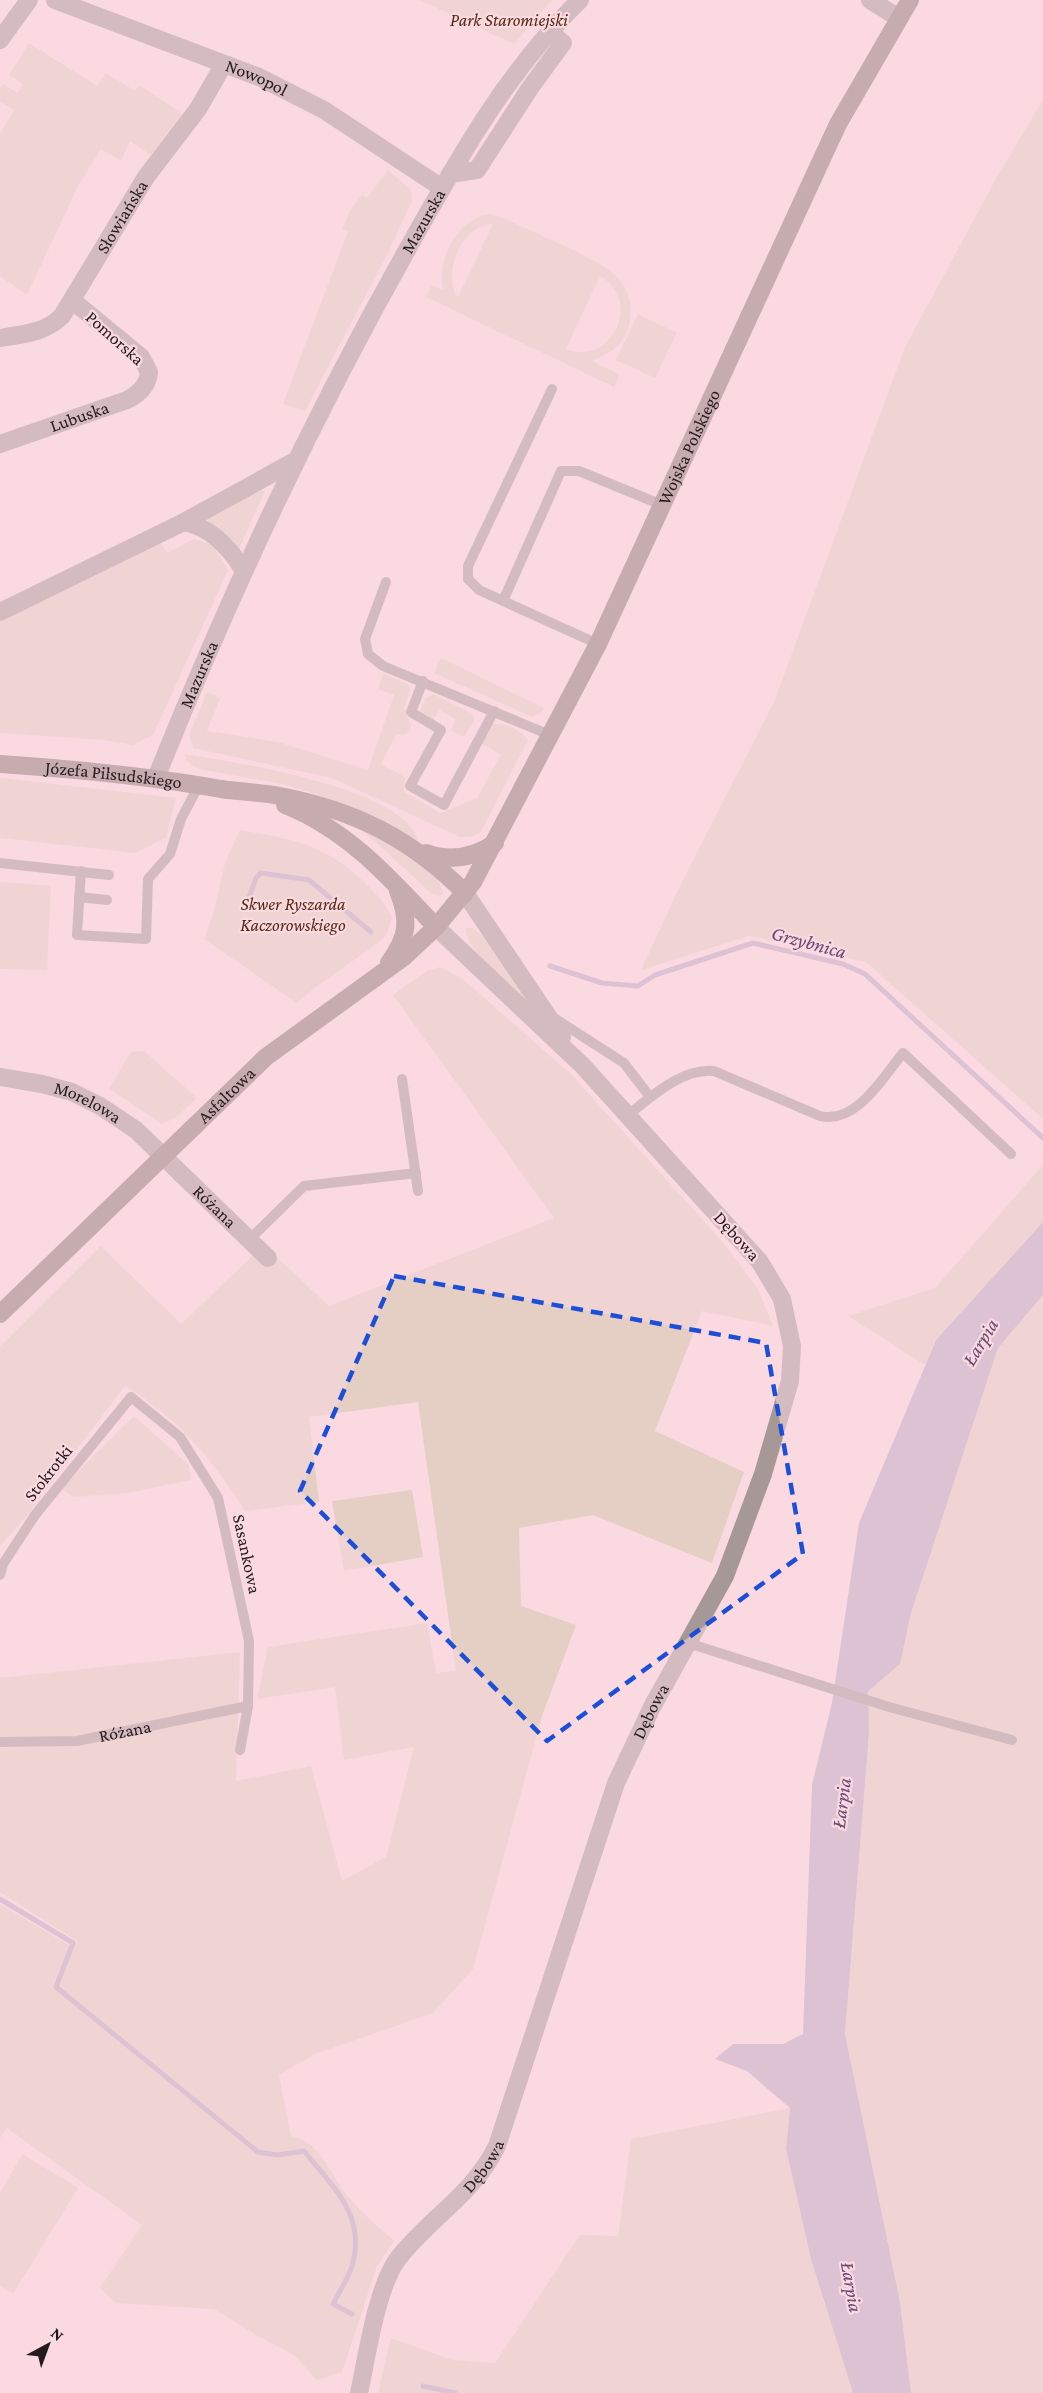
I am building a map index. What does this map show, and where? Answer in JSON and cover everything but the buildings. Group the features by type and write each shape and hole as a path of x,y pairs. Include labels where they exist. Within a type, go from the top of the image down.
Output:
{"street":[{"path":"0,40 29,0"},
{"name":"Nowopol","path":"56,0 259,77 324,110 446,181"},
{"path":"446,181 477,170 530,88 580,0"},
{"path":"870,0 899,18"},
{"name":"Wojska Polskiego","path":"465,893 495,843 598,644 838,124 910,0"},
{"name":"Słowiańska","path":"0,338 36,332 52,326 73,301 146,177 194,116 224,64"},
{"name":"Mazurska","path":"156,778 243,571 295,461 372,313 446,181"},
{"name":"Pomorska","path":"73,301 141,357 147,364 149,378"},
{"name":"Lubuska","path":"0,444 127,400 142,389 149,378"},
{"path":"0,612 184,522 295,461"},
{"path":"184,522 196,524 218,539 228,548 243,571"},
{"name":"Józefa Piłsudskiego","path":"0,764 156,778 276,795 334,809 379,828 418,850 465,893"},
{"name":"Józefa Piłsudskiego","path":"228,790 273,801 313,818 348,840 390,878 436,927"},
{"name":"Józefa Piłsudskiego","path":"418,850 457,859 478,853 495,843"},
{"name":"Józefa Piłsudskiego","path":"379,976 396,953 406,925 403,903 390,878"},
{"name":"Asfaltowa","path":"0,1314 162,1155 274,1050 379,976 436,927 465,893"},
{"name":"Dębowa","path":"465,893 582,1065"},
{"name":"Dębowa","path":"359,2393 378,2309 395,2263 472,2185 497,2146 612,1792 633,1744 736,1550 763,1474 790,1381 791,1331 782,1299 760,1262 582,1065 436,927"},
{"name":"Morelowa","path":"0,1077 62,1088 90,1101 136,1130 162,1155"},
{"name":"Różana","path":"162,1155 268,1258"}],"lane":[{"path":"552,389 468,566 468,579 479,590 598,644"},
{"path":"503,601 561,471 579,471 663,505"},
{"path":"386,582 365,639 368,654 383,666 550,735"},
{"path":"423,681 411,712 441,730 410,786 444,805 494,711"},
{"path":"81,871 77,935 146,939 142,902 148,879 170,854 181,819 199,785"},
{"path":"0,863 108,874"},
{"path":"79,897 107,900"},
{"path":"546,1012 624,1063 650,1097"},
{"path":"628,1115 650,1097 684,1076 699,1070 706,1070 820,1116 836,1118 844,1116 858,1105 903,1053 1011,1154"},
{"path":"402,1079 418,1191"},
{"path":"249,1240 304,1186 416,1173"},
{"name":"Stokrotki","path":"0,1575 3,1564 35,1515 131,1397"},
{"name":"Sasankowa","path":"131,1397 180,1437 218,1498 249,1641 248,1706 240,1750"},
{"path":"688,1643 822,1687 1012,1740"},
{"name":"Różana","path":"0,1742 77,1741 248,1706"}],"highlighted area":[{"path":"394,1276 766,1343 803,1554 547,1741 300,1491"}],"green space":[{"name":"Park Staromiejski","path":"420,0 552,0 514,44"},
{"path":"29,43 97,86 106,73 135,91 139,85 182,114 151,155 130,141 121,161 101,149 79,184 27,295 0,276 0,134 14,110 0,102 0,89 3,84 18,93 23,84 9,75"},
{"path":"1043,100 1043,1119 866,962 749,936 641,970 679,888 774,702 905,347 998,175"},
{"path":"388,170 411,190 412,201 388,253 305,411 283,404 348,231 342,229 350,211 362,195 367,198"},
{"path":"489,214 501,217 582,255 620,280 628,293 630,303 629,327 622,341 612,351 592,361 620,375 614,387 426,297 432,285 443,290 443,266 451,243 467,224","holes":["493,224 458,297 457,297 452,275 458,252 472,232 482,226","600,276 613,287 619,300 620,315 616,329 597,349 582,352 566,349"]},
{"path":"638,314 677,333 655,378 616,360"},
{"path":"260,490 265,491 238,551 210,526 207,517"},
{"path":"194,539 213,545 228,570 153,735 133,745 104,740 0,733 0,621 161,543 167,553"},
{"path":"441,658 544,708 541,713 532,717 434,673"},
{"path":"383,674 408,684 411,689 404,708 411,726 407,734 396,735 381,764 405,777 404,792 441,813 477,798 501,755 481,743 493,724 503,724 512,728 528,740 481,832 472,837 460,837 332,778 193,748 189,735 207,692 220,698 207,731 278,742 368,770 394,695 378,689"},
{"path":"433,694 473,714 474,722 464,737 451,730 456,719 439,710 433,720 422,714 421,709 425,699"},
{"path":"184,754 275,771 351,792 383,806 407,822 418,841 319,795 283,784 198,769 188,762"},
{"path":"0,779 176,798 166,838 135,853 0,838"},
{"path":"361,829 378,832 437,876 443,893 440,896 431,893"},
{"name":"Skwer Ryszarda Kaczorowskiego","path":"240,830 291,840 334,858 372,890 392,917 387,934 378,943 297,1003 204,939 213,915 225,863"},
{"path":"0,882 51,886 47,970 0,969"},
{"path":"466,928 473,928 485,938 540,1017 474,949 467,937"},
{"path":"440,967 464,980 572,1075 721,1240 758,1289 773,1326 702,1311 655,1431 744,1472 712,1563 593,1515 519,1528 521,1606 576,1625 542,1716 473,1969 433,2013 315,2054 279,2075 291,2136 301,2139 318,2153 350,2199 394,2241 377,2266 342,2372 317,2380 294,2355 214,2309 116,2303 100,2288 142,2225 7,2128 0,2138 0,1904 72,1947 78,1942 0,1892 0,1678 240,1652 236,1781 311,1766 342,1881 386,1857 414,1747 344,1760 335,1687 257,1699 268,1647 427,1623 436,1673 456,1671 418,1402 309,1417 319,1502 245,1511 221,1475 177,1425 125,1386 25,1518 0,1546 0,1346 101,1246 181,1324 264,1245 329,1306 554,1218 393,995 427,971"},
{"path":"144,1051 197,1098 175,1118 162,1124 109,1088 131,1052"},
{"path":"1043,1165 1043,1222 936,1340 925,1365 848,1316 935,1288"},
{"path":"1043,1295 1043,2393 911,2393 900,2302 845,2034 869,1733 868,1691 900,1663 911,1613 998,1348"},
{"path":"134,1416 189,1465 191,1480 128,1493 74,1497 60,1489"},
{"path":"412,1490 423,1557 344,1571 332,1501"},
{"path":"790,2108 786,2149 811,2259 853,2393 378,2393 391,2338 452,2360 495,2363 580,2235 618,2236 631,2139"},
{"path":"23,2154 78,2188 13,2294 0,2286 0,2192"}],"water":[{"name":"Łarpia","path":"1043,1222 1043,1295 998,1348 911,1613 900,1664 868,1691 869,1733 845,2034 900,2302 911,2393 853,2393 811,2259 786,2149 790,2108 747,2071 715,2059 733,2044 783,2044 803,2034 812,1785 832,1703 859,1523 936,1340"}],"waterway":[{"path":"245,909 256,878 261,873 309,880 371,932"},
{"name":"Grzybnica","path":"550,966 602,983 638,986 655,975 753,943 843,964 865,974 1043,1138"},
{"path":"0,1899 73,1943 56,1987 258,2152 277,2155 304,2151 336,2190 351,2217 355,2232 352,2266 333,2304 352,2314"},
{"path":"423,2386 455,2393"}]}
